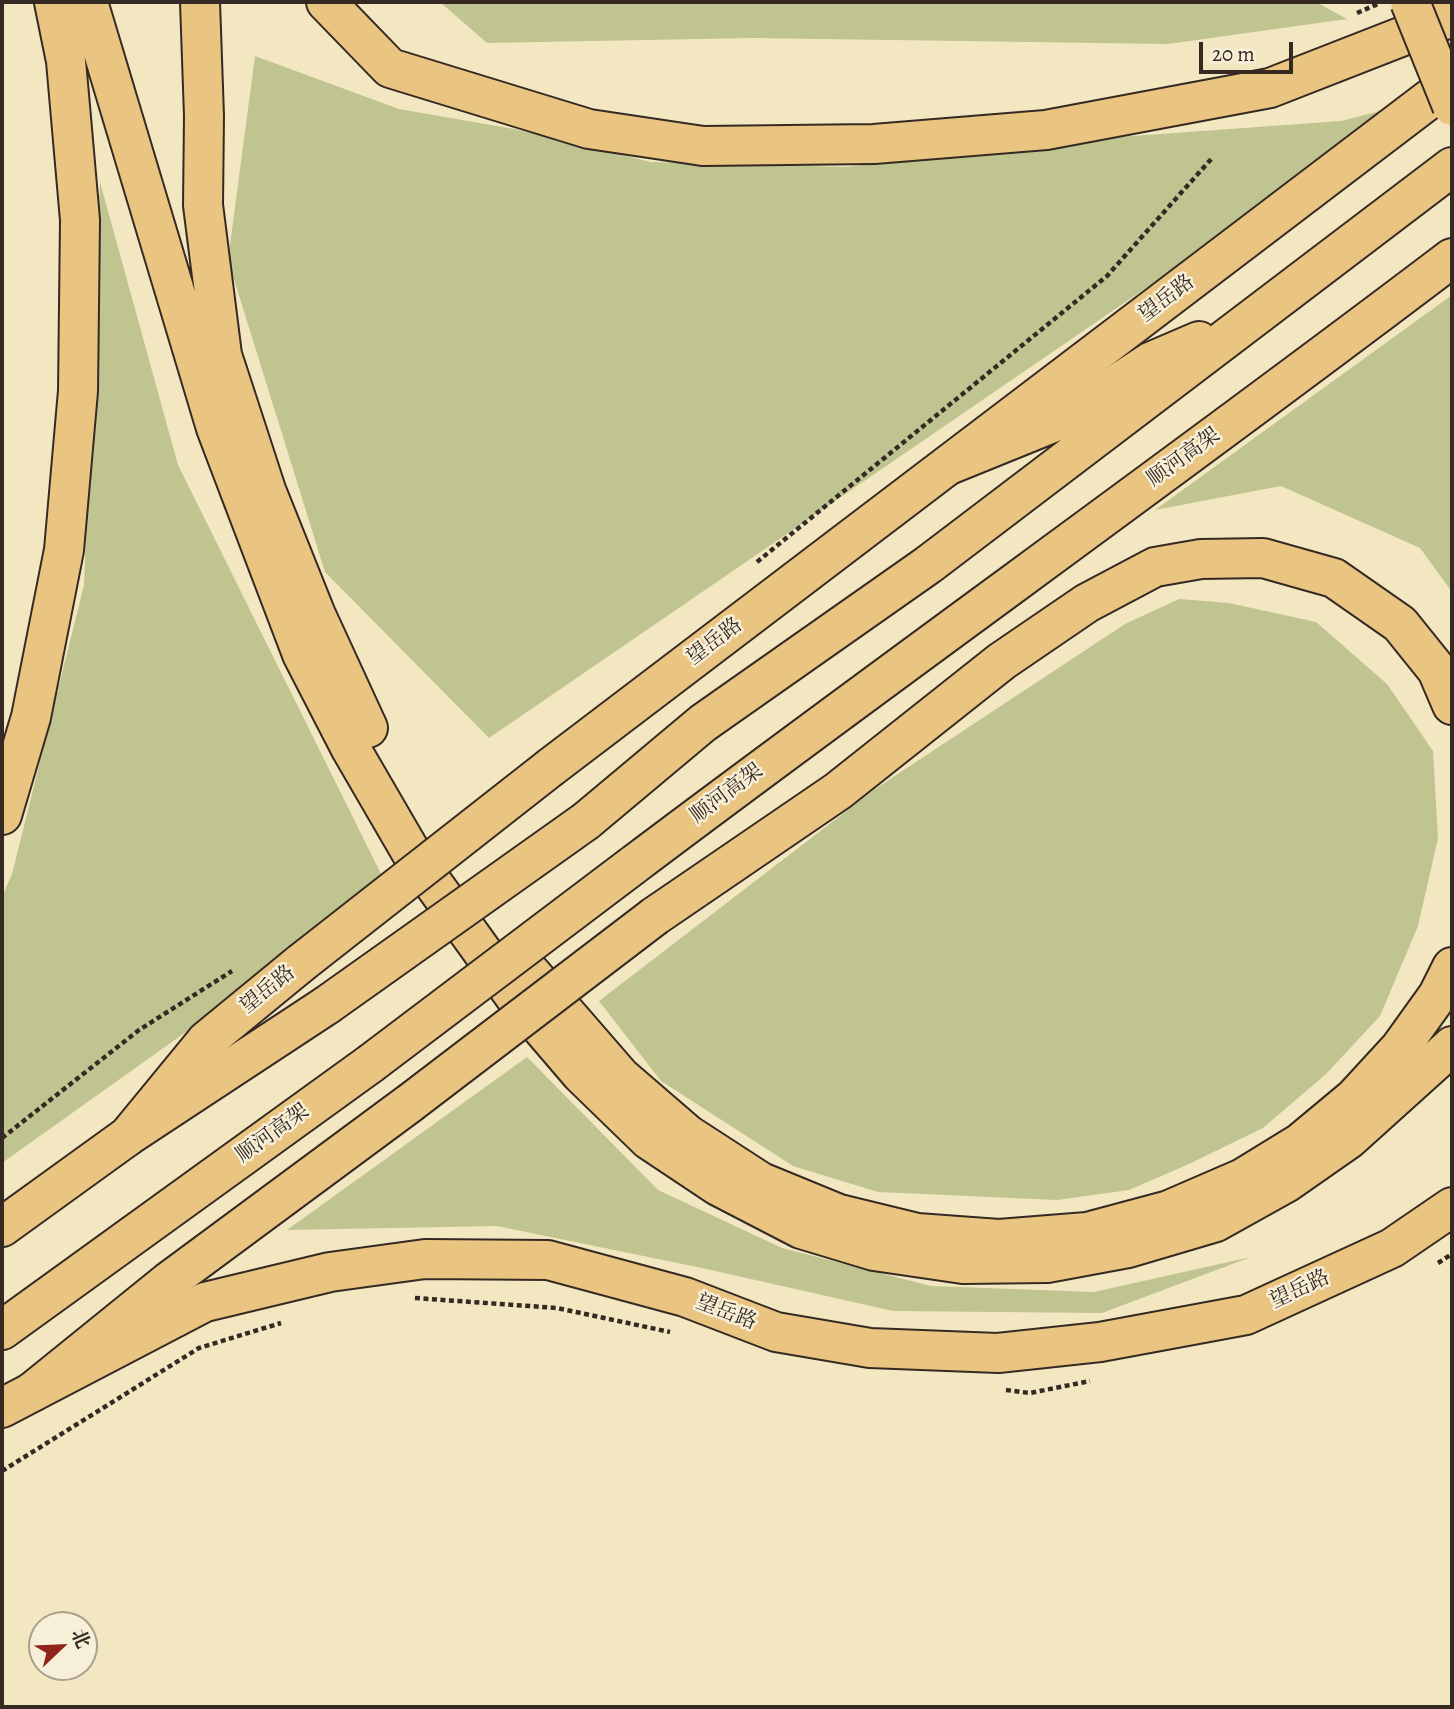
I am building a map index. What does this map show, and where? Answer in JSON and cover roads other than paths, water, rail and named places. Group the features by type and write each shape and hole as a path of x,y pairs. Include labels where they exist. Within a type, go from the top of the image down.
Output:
{"main road":[{"path":"2,815 31,717 64,550 78,391 80,220 66,61 54,2"},
{"path":"88,2 216,428 302,654 351,749 412,855 515,998 581,1074 649,1140 718,1186 801,1229 874,1251 950,1262 1047,1263 1129,1248 1216,1222 1286,1182 1349,1139 1452,1046"},
{"path":"200,2 204,116 203,205 222,355 266,490 316,615 368,728 440,849 539,984 621,1077 687,1134 761,1182 839,1214 917,1233 999,1239 1087,1232 1169,1210 1243,1178 1300,1143 1354,1098 1400,1048 1438,995 1452,967"},
{"path":"326,2 390,68 589,129 703,146 874,144 1046,130 1270,88 1452,17"},
{"path":"1410,2 1452,106"},
{"name":"望岳路","path":"2,1227 128,1136 206,1041 301,963 551,767 1452,82"},
{"path":"128,1136 327,1005 586,821 703,723 928,565 1452,167"},
{"name":"顺河高架","path":"2,1330 370,1064 796,742 1303,371 1452,258"},
{"path":"949,465 1065,418 1150,362 1252,318"},
{"path":"17,1400 168,1282 410,1103 655,915 838,791 1002,661 1087,603 1155,567 1201,559 1263,558 1334,578 1400,624 1437,670 1452,705"},
{"name":"望岳路","path":"17,1400 205,1303 330,1272 425,1259 548,1260 685,1297 776,1332 870,1348 998,1353 1100,1342 1246,1315 1392,1248 1452,1206"}]}
